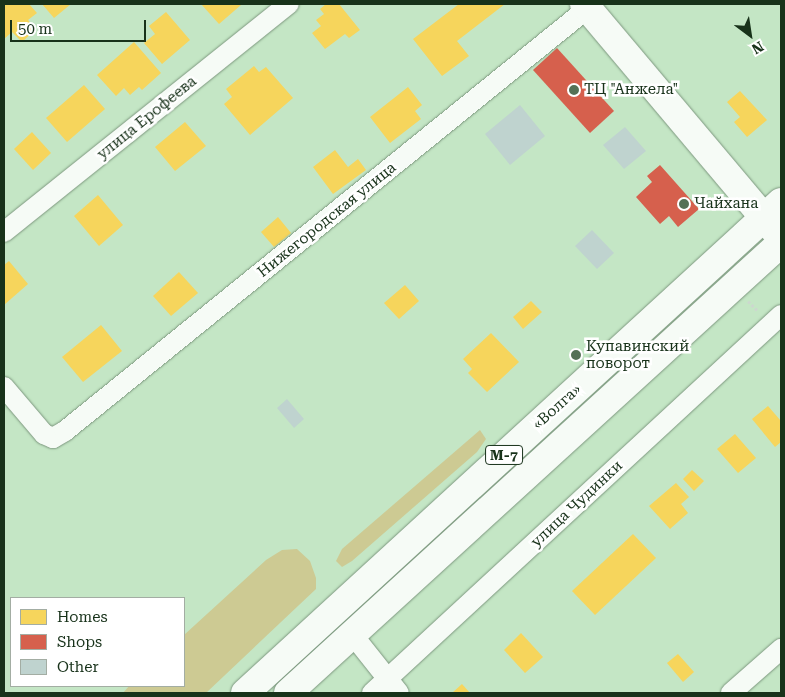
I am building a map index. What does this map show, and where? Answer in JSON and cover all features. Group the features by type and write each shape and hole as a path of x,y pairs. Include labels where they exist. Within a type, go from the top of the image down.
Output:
{"main road":[{"path":"586,6 772,210 781,238"},
{"name":"«Волга»","path":"245,693 772,210"},
{"name":"«Волга»","path":"288,693 781,243"}],"street":[{"name":"улица Ерофеева","path":"4,232 289,4"},
{"name":"Нижегородская улица","path":"4,386 44,434 53,438 65,431 586,6"},
{"name":"улица Чудинки","path":"372,693 393,686 781,315"},
{"path":"352,634 393,686"},
{"path":"731,693 781,649"}],"shaded area":[{"path":"480,430 486,439 477,452 352,561 342,567 336,561 342,549"},
{"path":"297,549 310,561 316,578 316,589 206,693 123,693 128,687 185,687 185,634 266,560 282,550"}],"building: Homes":[{"path":"4,4 29,4 37,13 28,20 36,29 22,42 12,32 4,39"},
{"path":"42,4 71,4 54,18"},
{"path":"201,4 240,4 241,5 219,24"},
{"path":"326,4 339,4 360,30 349,38 345,34 325,49 312,33 321,26 316,20 324,14 320,9"},
{"path":"459,4 505,4 457,41 469,56 442,76 413,39"},
{"path":"166,12 190,40 162,64 144,43 155,34 149,26"},
{"path":"134,42 161,73 142,90 139,87 130,95 124,88 116,96 97,75"},
{"path":"254,66 259,72 266,67 293,98 250,135 224,104 232,97 226,89"},
{"path":"84,85 105,109 67,142 46,118"},
{"path":"408,87 422,105 415,111 421,119 390,143 370,117"},
{"path":"740,91 767,120 747,137 734,122 740,117 727,102"},
{"path":"185,122 206,146 175,171 155,147"},
{"path":"32,132 51,153 33,170 14,149"},
{"path":"335,150 348,167 358,159 366,170 333,194 313,167"},
{"path":"98,195 123,225 99,246 74,216"},
{"path":"278,217 291,233 274,247 261,232"},
{"path":"9,261 28,284 4,305 4,265"},
{"path":"179,272 198,293 171,316 153,296"},
{"path":"405,285 419,301 399,319 384,303"},
{"path":"531,301 542,312 523,329 513,317"},
{"path":"101,325 122,351 83,382 62,357"},
{"path":"491,333 519,362 487,392 468,373 472,369 463,359"},
{"path":"768,406 781,421 781,442 775,447 752,419"},
{"path":"735,434 756,458 738,473 717,449"},
{"path":"692,470 704,481 694,491 683,479"},
{"path":"676,483 689,497 681,504 688,513 670,529 649,506"},
{"path":"633,534 656,558 595,615 572,591"},
{"path":"521,633 543,657 525,673 504,650"},
{"path":"678,654 694,672 683,682 667,663"},
{"path":"462,684 470,693 452,693"}],"building: Shops":[{"name":"ТЦ \"Анжела\"","path":"557,48 614,111 590,133 533,70"},
{"path":"660,165 699,209 678,227 669,216 660,224 636,197 652,182 647,176"}],"building: Other":[{"path":"520,105 545,136 510,165 485,134"},
{"path":"625,127 646,151 624,169 603,145"},
{"path":"592,230 614,253 597,269 575,246"},
{"path":"287,399 304,419 294,428 277,408"}],"place":[{"name":"ТЦ \"Анжела\"","path":"574,90"},
{"name":"Чайхана","path":"684,204"},
{"name":"Купавинский поворот","path":"576,355"}]}
